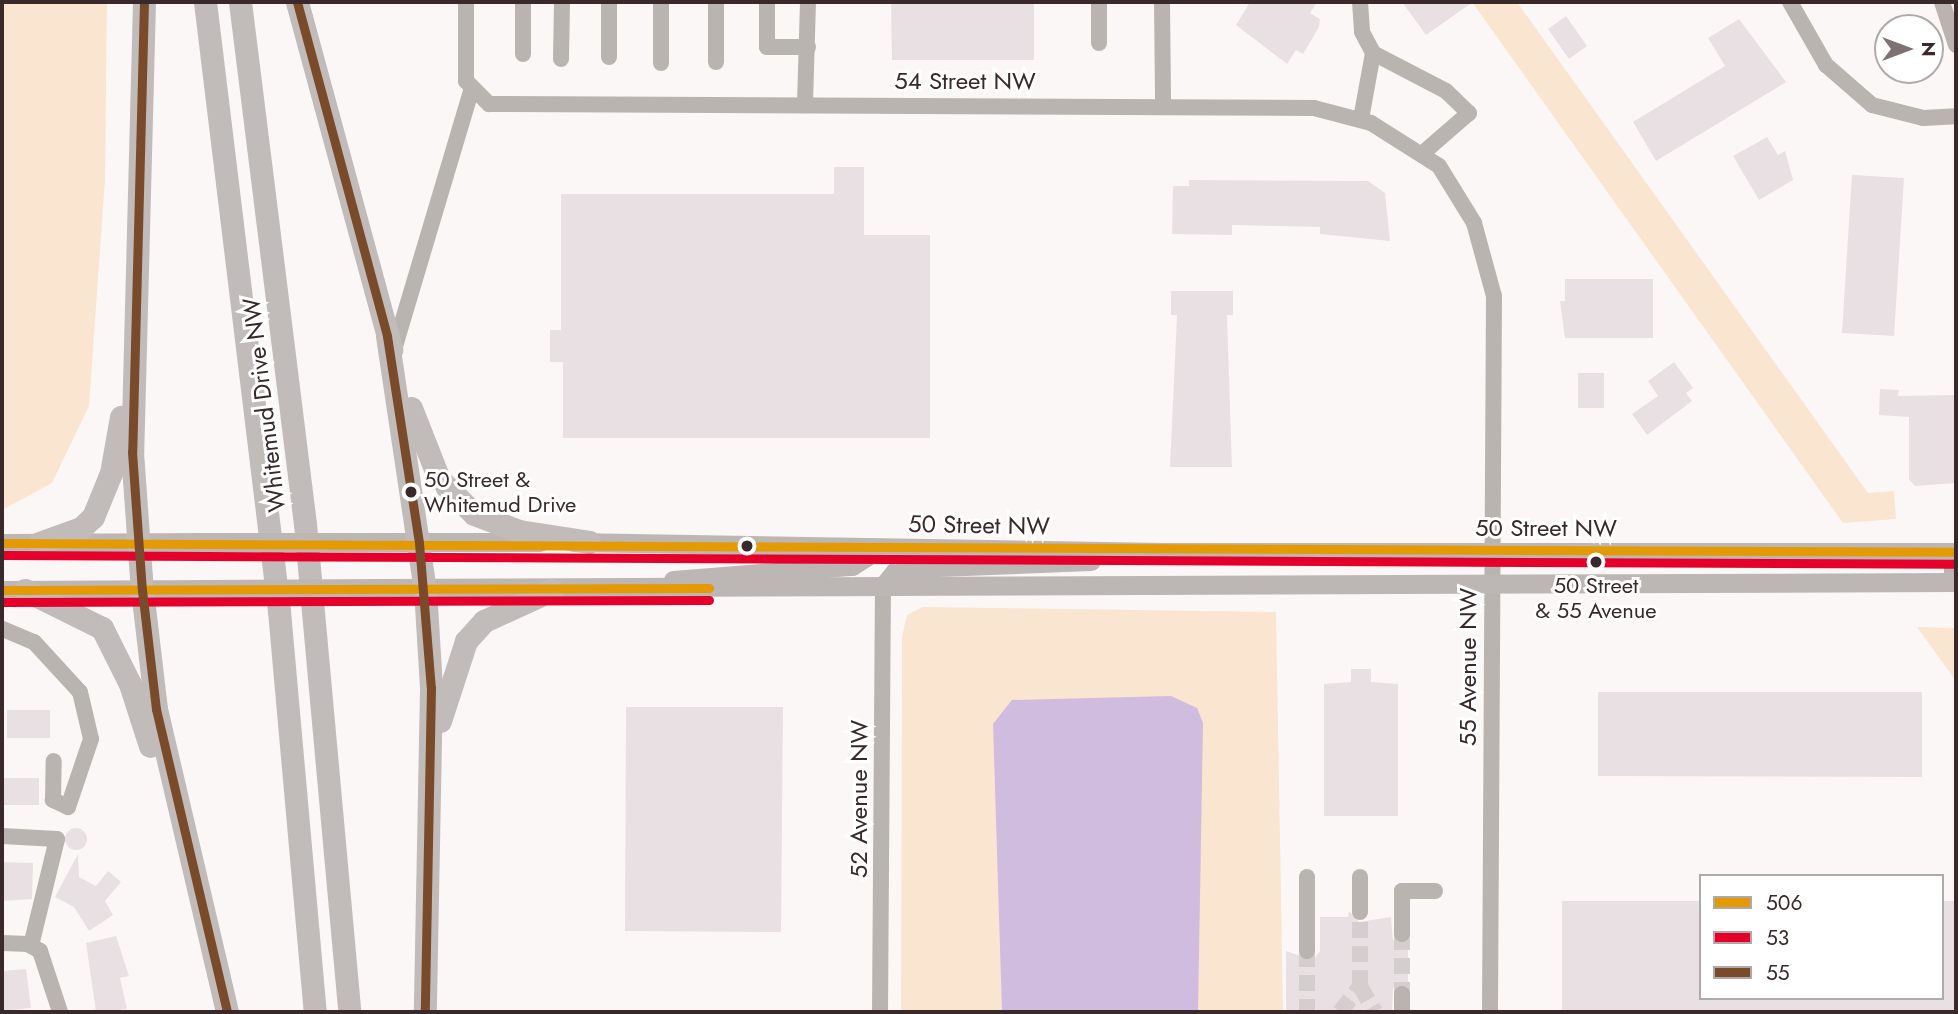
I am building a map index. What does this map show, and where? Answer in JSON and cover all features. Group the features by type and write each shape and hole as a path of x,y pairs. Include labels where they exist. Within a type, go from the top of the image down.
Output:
{"highway":[{"path":"144,2 134,342 138,541 156,709 184,841 226,1012"},
{"name":"Whitemud Drive NW","path":"205,2 279,611 315,1012"},
{"name":"Whitemud Drive NW","path":"240,2 305,524 349,1012"},
{"path":"297,2 390,345 425,454 458,501 519,531 589,541"},
{"path":"39,543 81,528 99,505 116,453 134,342"},
{"path":"390,345 425,589 430,762 425,1012"},
{"path":"25,590 102,628 130,684 184,841"},
{"path":"430,762 454,663 466,641 484,621 552,590"}],"main road":[{"name":"50 Street NW","path":"2,543 589,541 1162,552 1954,552"},
{"path":"638,589 702,573 852,566 881,548"},
{"path":"883,586 895,571 912,568 1058,565 1162,552"},
{"path":"2,590 552,590 883,586 1954,582"}],"street":[{"path":"390,345 474,94 466,2"},
{"path":"523,2 523,54"},
{"path":"561,59 562,2"},
{"path":"609,2 609,57"},
{"path":"661,2 661,63"},
{"path":"716,2 716,62"},
{"path":"767,2 767,47 808,47"},
{"path":"805,103 808,2"},
{"path":"1099,2 1099,43"},
{"path":"1161,2 1163,105"},
{"path":"1360,2 1362,32 1374,53 1446,91 1469,113 1423,153"},
{"path":"1790,2 1826,65 1871,105 1923,118 1956,116"},
{"path":"1948,9 1956,45"},
{"path":"1361,119 1374,53"},
{"name":"54 Street NW","path":"474,94 513,105 805,103 1314,108 1361,119 1423,153 1439,166"},
{"name":"55 Avenue NW","path":"1439,166 1474,223 1494,296 1490,1012"},
{"path":"1954,552 1954,582"},
{"name":"52 Avenue NW","path":"880,1012 883,586"},
{"path":"3,629 34,642 80,692 91,739 68,807 53,800 54,761"},
{"path":"2,836 57,839 31,946"},
{"path":"1307,877 1307,951"},
{"path":"1360,877 1360,912"},
{"path":"1402,934 1402,891 1434,891"},
{"path":"2,943 31,946 49,964 60,1012"},
{"path":"1402,994 1402,1012"}],"shaded area":[{"path":"2,2 107,2 105,179 89,406 52,483 2,510"},
{"path":"1472,2 1517,2 1868,493 1894,491 1896,519 1843,523"},
{"path":"923,607 1276,612 1283,1012 901,1012 902,637 907,615"},
{"path":"1917,627 1956,628 1956,681"},
{"path":"1171,696 1197,708 1203,723 1198,1012 1002,1012 993,724 1012,700"}],"building":[{"path":"891,2 1034,2 1034,60 892,60"},
{"path":"1250,2 1317,2 1310,13 1320,19 1319,27 1303,54 1296,50 1287,64 1236,25"},
{"path":"1402,2 1473,2 1426,35"},
{"path":"1566,16 1587,46 1569,59 1548,29"},
{"path":"1739,19 1786,82 1656,161 1633,122 1725,66 1708,38"},
{"path":"1767,137 1778,155 1785,151 1793,180 1759,200 1733,156"},
{"path":"834,167 864,167 864,235 930,235 930,438 563,438 563,362 550,362 550,330 561,330 561,194 834,194"},
{"path":"1852,175 1904,178 1894,336 1842,333"},
{"path":"1189,180 1368,181 1385,193 1390,241 1320,234 1320,227 1232,225 1232,235 1172,234 1173,186 1189,186"},
{"path":"1565,279 1653,279 1653,338 1565,338 1560,301 1565,301"},
{"path":"1171,291 1233,291 1233,315 1227,315 1232,467 1170,467 1177,315 1171,315"},
{"path":"1674,362 1693,388 1686,393 1692,401 1647,435 1632,414 1658,396 1648,381"},
{"path":"1578,373 1604,373 1604,408 1578,408"},
{"path":"1880,389 1899,390 1898,396 1956,395 1956,483 1915,486 1909,479 1909,417 1879,415"},
{"path":"1351,669 1371,669 1371,682 1398,684 1398,816 1324,816 1324,684 1351,682"},
{"path":"1598,692 1922,692 1922,777 1598,776"},
{"path":"626,707 783,707 781,932 625,931"},
{"path":"7,710 50,710 50,738 7,738"},
{"path":"2,778 39,778 39,805 2,805"},
{"path":"76,828 84,831 87,839 84,847 76,850 68,847 65,839 68,831"},
{"path":"78,854 79,877 96,886 108,871 121,882 105,901 113,915 89,931 74,907 55,897"},
{"path":"2,862 33,863 32,899 2,901"},
{"path":"1562,901 1699,901 1699,1000 1944,1000 1944,901 1956,901 1956,1012 1562,1012"},
{"path":"1349,911 1359,922 1391,917 1393,940 1408,943 1408,985 1393,988 1392,1012 1286,1012 1286,951 1313,960 1320,951 1320,917 1348,917"},
{"path":"116,936 129,976 120,978 127,1009 96,1012 86,943"},
{"path":"26,969 31,1008 2,1011 2,971"}],"tunnel":[{"path":"1340,1012 1360,986 1360,912"},
{"path":"1402,934 1402,994"},
{"path":"1307,951 1307,1012"},
{"path":"1360,986 1375,1012"}],"transit line":[{"name":"55","path":"144,2 132,452 142,590 156,709 227,1012"},
{"name":"55","path":"297,2 387,336 419,543 431,688 425,1012"},
{"name":"506","path":"2,543 1956,552"},
{"name":"53","path":"2,555 1956,564"},
{"name":"506","path":"2,590 709,588"},
{"name":"53","path":"2,602 709,600"}],"place":[{"name":"50 Street & Whitemud Drive","path":"411,492"},
{"name":"50 Street & 55 Avenue","path":"1596,562"}]}
